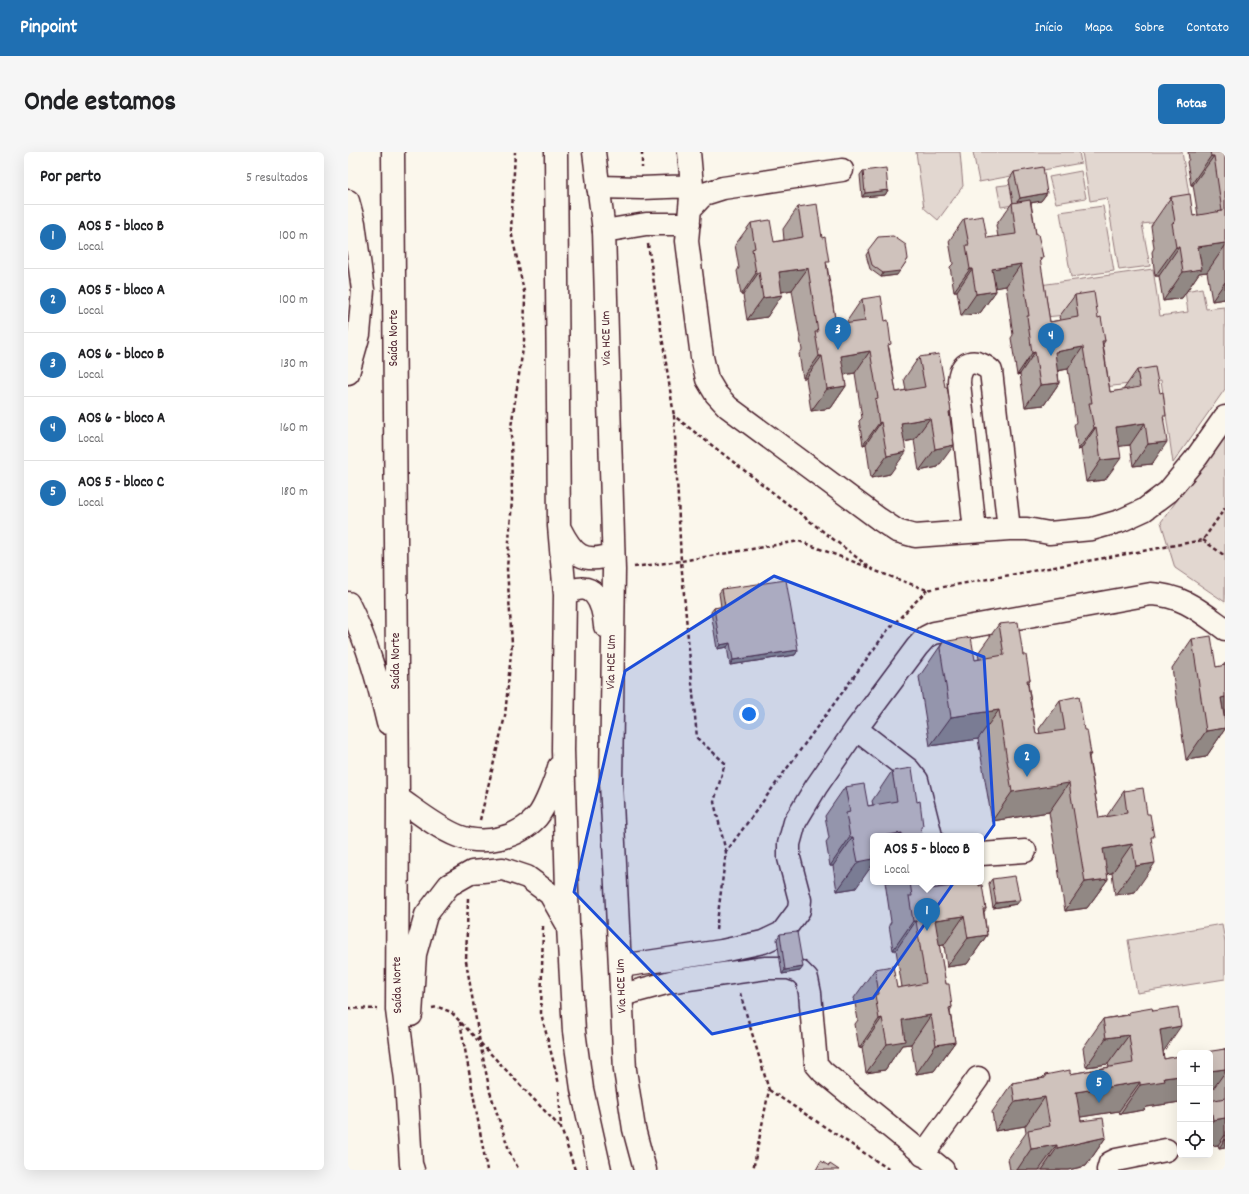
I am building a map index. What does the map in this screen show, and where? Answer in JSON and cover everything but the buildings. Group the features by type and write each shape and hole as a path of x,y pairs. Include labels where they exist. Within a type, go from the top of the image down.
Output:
{"main road":[{"name":"Saída Norte","path":"393,152 398,798 397,1010 406,1080 411,1164 413,1170"},
{"path":"556,152 559,526 565,595 563,750 568,926 574,1031 582,1089 600,1170"},
{"name":"Via HCE Um","path":"594,152 604,231 612,555 614,570 611,782 625,1070 634,1129 645,1170"},
{"path":"689,152 692,186 687,241 702,357 707,379 716,394 728,407 879,520 898,531 915,536 1008,529 1027,529 1049,533 1092,529 1120,521 1144,510 1168,492 1197,457 1225,417"},
{"path":"604,231 690,216 704,194 723,188 842,170"},
{"path":"598,187 642,188 692,186"},
{"path":"348,201 354,223 363,290 359,334 348,373"},
{"path":"975,531 959,383 959,374 966,365 974,362 983,363 991,371 1008,529"},
{"path":"559,526 568,544 579,555 586,558 599,559 612,555"},
{"path":"565,595 572,590 582,588 592,591 600,600 604,612 611,703"},
{"path":"621,966 722,951 763,942 782,933 799,910 800,900 789,858 791,834 795,822 816,787 856,729 926,637 934,633 1150,594 1167,594 1180,599 1195,607 1225,629"},
{"path":"348,603 362,631 378,680 397,761"},
{"path":"856,729 909,770 917,780 930,833"},
{"path":"398,798 428,819 458,836 487,841 513,834 537,817 556,778 563,750"},
{"path":"984,854 1025,851"},
{"path":"406,1080 415,954 426,915 449,885 472,872 503,869 527,876 550,894 568,926"},
{"path":"763,942 766,968"},
{"path":"622,995 674,982 766,968 789,968 800,972 807,979 810,993 816,1064 822,1072 943,1170"},
{"path":"923,1155 978,1078"},
{"path":"1108,1170 1110,1163 1116,1160 1166,1150"}],"path":[{"path":"475,839 505,716 512,643 507,569 512,500 510,426 524,342 525,296 511,231 515,152"},
{"path":"642,152 642,188"},
{"path":"646,224 652,281 674,416"},
{"path":"1203,540 1225,556"},
{"path":"716,935 726,852 714,802 725,763 697,738 681,561 799,541 873,570"},
{"path":"726,852 888,631 927,590"},
{"path":"472,872 468,893 466,961 490,1092 510,1154 519,1170"},
{"path":"739,987 769,1090 753,1170"},
{"path":"348,1008 397,1010"},
{"path":"487,1170 460,1022 561,1128"},
{"path":"769,1090 890,1170"}],"highlighted area":[{"path":"774,576 984,657 994,825 873,998 712,1034 574,892 625,671"}],"shaded area":[{"path":"916,152 960,152 963,186 938,220 924,208"},
{"path":"973,152 1079,152 1081,163 979,182"},
{"path":"1082,152 1182,152 1192,212 1167,221 1142,224 1150,266 1119,270 1107,198 1090,201"},
{"path":"1081,171 1086,198 1056,203 1049,177"},
{"path":"1029,182 1031,202 1001,207 997,186"},
{"path":"1103,206 1114,271 1071,277 1060,212"},
{"path":"1153,269 1160,316 1188,312 1185,291 1202,288 1206,309 1224,307 1225,312 1225,389 1173,463 1161,380 1105,387 1093,312 1046,317 1040,285"},
{"path":"1225,435 1225,602 1175,568 1161,522"},
{"path":"1222,924 1225,942 1225,979 1137,993 1128,940"}],"place":[{"name":"AOS 6 - bloco B","path":"838,350"},
{"name":"AOS 6 - bloco A","path":"1051,356"},
{"name":"AOS 5 - bloco A","path":"1027,777"},
{"name":"AOS 5 - bloco B","path":"927,931"},
{"name":"AOS 5 - bloco C","path":"1099,1103"}]}
